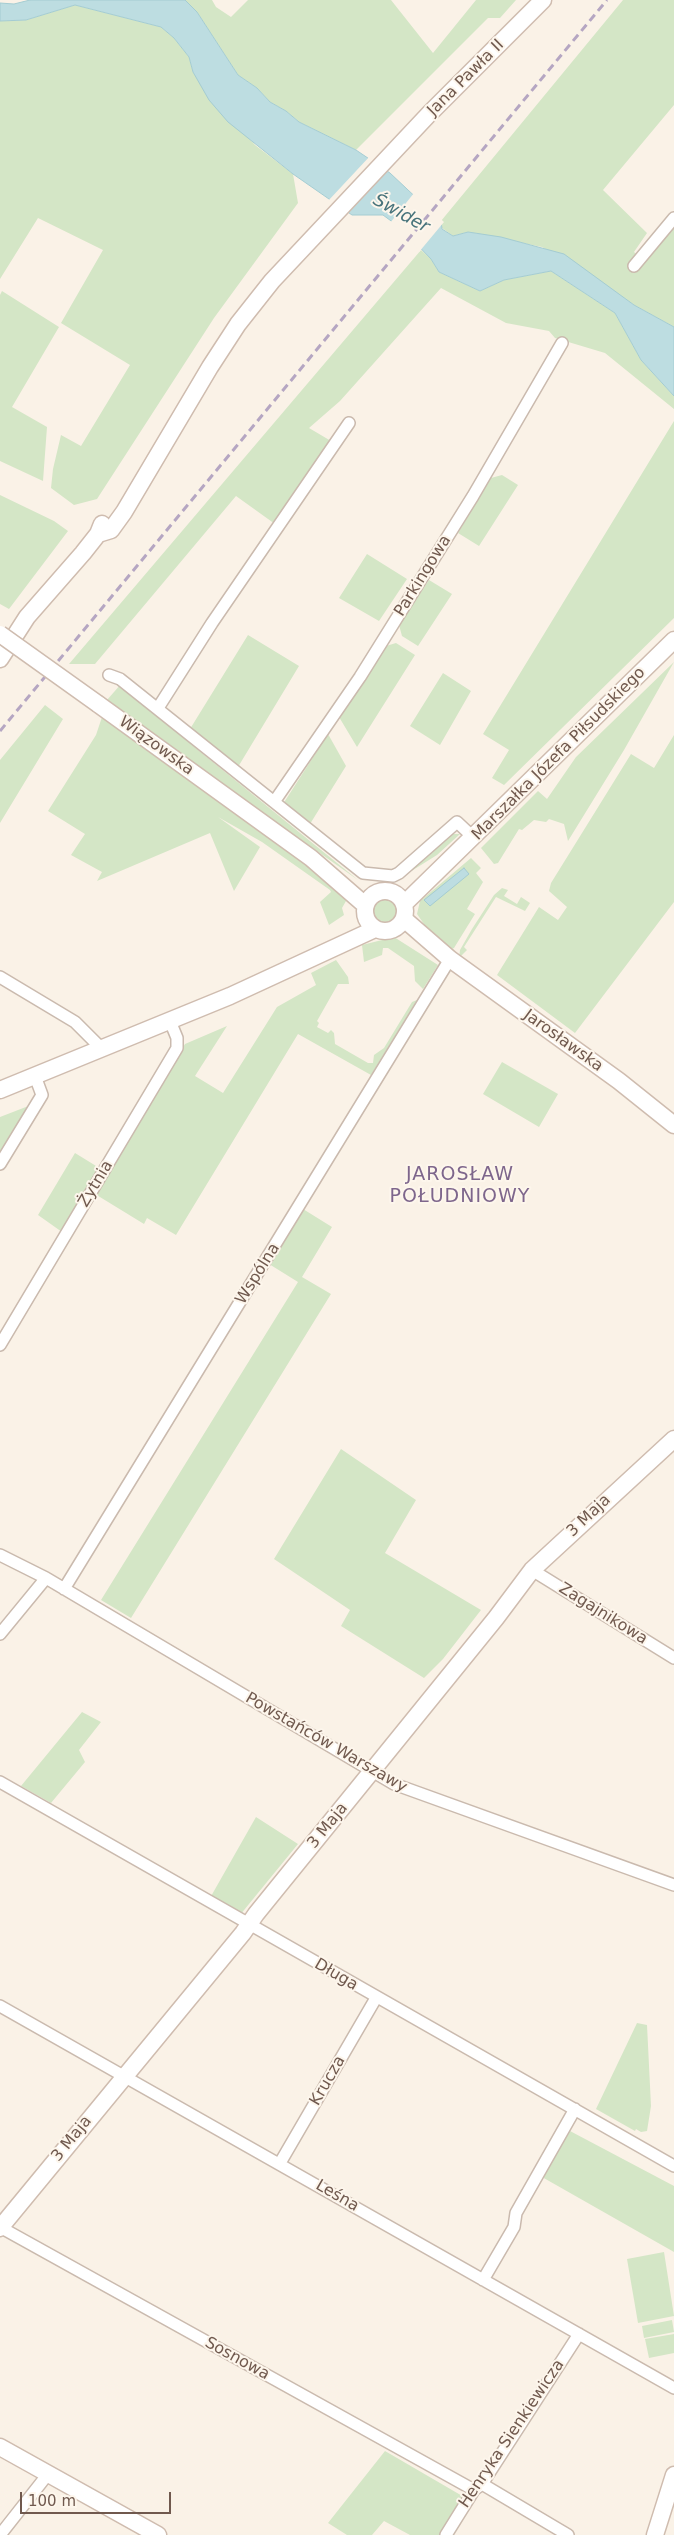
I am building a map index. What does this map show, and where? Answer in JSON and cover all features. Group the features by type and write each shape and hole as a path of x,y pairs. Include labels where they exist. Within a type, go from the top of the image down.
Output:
{"main road":[{"name":"Jana Pawła II","path":"0,659 7,638 27,618 43,597 53,589 98,534 108,532 116,524 238,324 272,281 389,156 543,0"},
{"name":"Wiązowska","path":"7,638 311,858 370,911"},
{"name":"Marszałka Józefa Piłsudskiego","path":"400,911 442,866 474,838 674,640"},
{"path":"0,1090 170,1021 291,968 370,911 381,891 400,911 386,931 370,911"},
{"name":"Jarosławska","path":"400,911 450,959 619,1081 674,1125"},
{"name":"3 Maja","path":"0,2227 249,1925 532,1570 674,1440"},
{"path":"0,2447 158,2535"},
{"path":"655,2535 674,2479"}],"street":[{"path":"634,266 674,218"},
{"name":"Parkingowa","path":"274,802 360,677 473,496 562,343"},
{"path":"158,708 224,607 350,423"},
{"path":"109,675 120,678 363,873 371,876 393,876 399,873 458,822 474,838"},
{"name":"Wspólna","path":"64,1589 450,959"},
{"path":"0,977 75,1022 101,1048"},
{"name":"Żytnia","path":"0,1345 177,1048 177,1038 170,1021"},
{"path":"0,1164 42,1095 35,1076"},
{"name":"Powstańców Warszawy","path":"0,1555 46,1578 373,1771 412,1792 674,1885"},
{"name":"Zagajnikowa","path":"532,1570 674,1658"},
{"path":"0,1634 46,1578"},
{"name":"Długa","path":"0,1782 376,1998 674,2166"},
{"name":"Krucza","path":"280,2163 376,1998"},
{"name":"Leśna","path":"0,2006 674,2388"},
{"path":"483,2280 514,2226 516,2213 575,2109"},
{"name":"Sosnowa","path":"0,2227 568,2535"},
{"name":"Henryka Sienkiewicza","path":"446,2535 579,2334"},
{"path":"0,2535 48,2474"}],"green space":[{"path":"185,0 212,0 216,7 231,17 248,0 391,0 433,53 476,0 516,0 500,18 488,18 356,150 299,122 286,111 270,102 257,88 238,75 197,12"},
{"path":"623,0 674,0 674,105 603,190 647,233 634,252 643,260 674,224 674,327 634,305 542,247 468,232 453,236 442,228 441,221"},
{"path":"75,5 161,27 174,38 189,57 193,72 255,145 293,174 298,203 214,318 97,499 74,505 51,488 53,469 61,435 81,446 130,365 61,323 103,250 38,218 0,279 0,21 26,20"},
{"path":"421,250 431,259 439,272 480,291 504,280 551,271 615,313 641,360 674,396 674,409 605,353 555,338 549,331 506,323 441,288 340,401 309,428 331,441 275,524 236,496 95,664 69,664"},
{"path":"2,291 59,327 12,407 47,427 43,481 0,461 0,295"},
{"path":"674,421 674,618 504,785 492,778 509,750 483,734"},
{"path":"502,475 518,485 479,546 458,533 491,478"},
{"path":"0,495 54,521 68,531 9,609 0,604"},
{"path":"367,554 407,579 379,621 339,598"},
{"path":"429,580 452,594 418,646 402,636 399,625"},
{"path":"248,635 299,666 238,767 190,729"},
{"path":"396,643 415,655 357,747 339,717 386,646"},
{"path":"674,662 624,750 568,841 564,824 549,819 546,822 534,820 522,830 519,829 498,863 494,864 481,848 538,791 547,799 576,757"},
{"path":"443,673 471,691 440,745 410,726"},
{"path":"121,684 198,750 358,880 161,741 107,700"},
{"path":"45,705 63,719 0,823 0,760"},
{"path":"102,717 312,868 345,898 346,901 342,908 344,915 329,925 320,902 331,892 330,890 262,842 218,817 260,847 234,891 210,833 97,881 102,872 71,855 85,834 48,811 96,735"},
{"path":"328,734 346,766 310,824 283,804"},
{"path":"674,735 674,902 575,1033 497,975 539,907 558,920 567,907 549,891 551,883 631,754 654,768"},
{"path":"452,834 460,834 437,855 397,880"},
{"path":"471,858 481,868 476,873 483,882 467,909 475,914 454,948 450,950 421,928 424,924 417,914 420,901"},
{"path":"502,888 508,890 504,896 517,904 521,897 530,903 525,911 496,897 464,947 467,950 459,958 460,950 472,929 494,895"},
{"path":"384,898 393,902 397,911 393,920 384,924 375,920 371,911 375,902"},
{"path":"394,937 438,965 423,989 415,981 414,966 388,948 383,948 382,955 364,962 362,945"},
{"path":"336,960 348,977 349,984 338,984 317,1021 319,1023 317,1027 328,1033 331,1030 334,1033 335,1044 368,1063 373,1063 374,1055 384,1048 412,1002 417,1000 371,1075 298,1034 176,1235 147,1218 144,1224 95,1194 185,1044 227,1026 195,1076 223,1093 277,1007 316,985 311,973"},
{"path":"502,1062 558,1094 539,1127 483,1094"},
{"path":"31,1105 0,1156 0,1117"},
{"path":"75,1153 101,1169 62,1232 38,1215"},
{"path":"303,1209 332,1227 302,1277 331,1294 131,1618 101,1600 298,1282 269,1264"},
{"path":"341,1449 416,1500 385,1553 481,1610 443,1659 424,1678 341,1626 350,1610 274,1559"},
{"path":"82,1712 101,1722 79,1750 85,1762 51,1803 21,1786"},
{"path":"256,1817 298,1844 240,1915 210,1898"},
{"path":"637,2023 647,2025 651,2106 647,2131 641,2132 636,2129 635,2131 596,2109"},
{"path":"570,2131 674,2186 674,2252 542,2177"},
{"path":"664,2252 674,2316 638,2323 627,2259"},
{"path":"672,2320 674,2332 644,2338 642,2326"},
{"path":"674,2334 674,2353 649,2358 645,2339"},
{"path":"385,2451 464,2497 440,2535 410,2535 384,2521 372,2535 347,2535 328,2523"}],"water":[{"name":"Świder","path":"30,0 185,0 197,12 238,75 257,88 270,102 286,111 299,122 356,150 390,173 441,221 442,229 453,236 468,232 501,237 564,254 634,305 674,327 674,396 641,360 615,313 551,271 504,280 480,291 439,272 431,259 402,229 383,215 352,215 293,174 228,122 209,100 193,72 189,57 174,38 161,27 75,5 26,20 0,21 0,3 14,4"},
{"path":"464,868 469,874 430,906 424,900"}],"pier":[{"path":"370,156 389,169 347,214 328,201"},
{"path":"414,193 444,222 419,252 413,243 408,243 401,237 400,231 390,223"}],"railway":[{"path":"0,731 607,0"}],"district":[{"name":"JAROSŁAW POŁUDNIOWY","path":"460,1186"}]}
